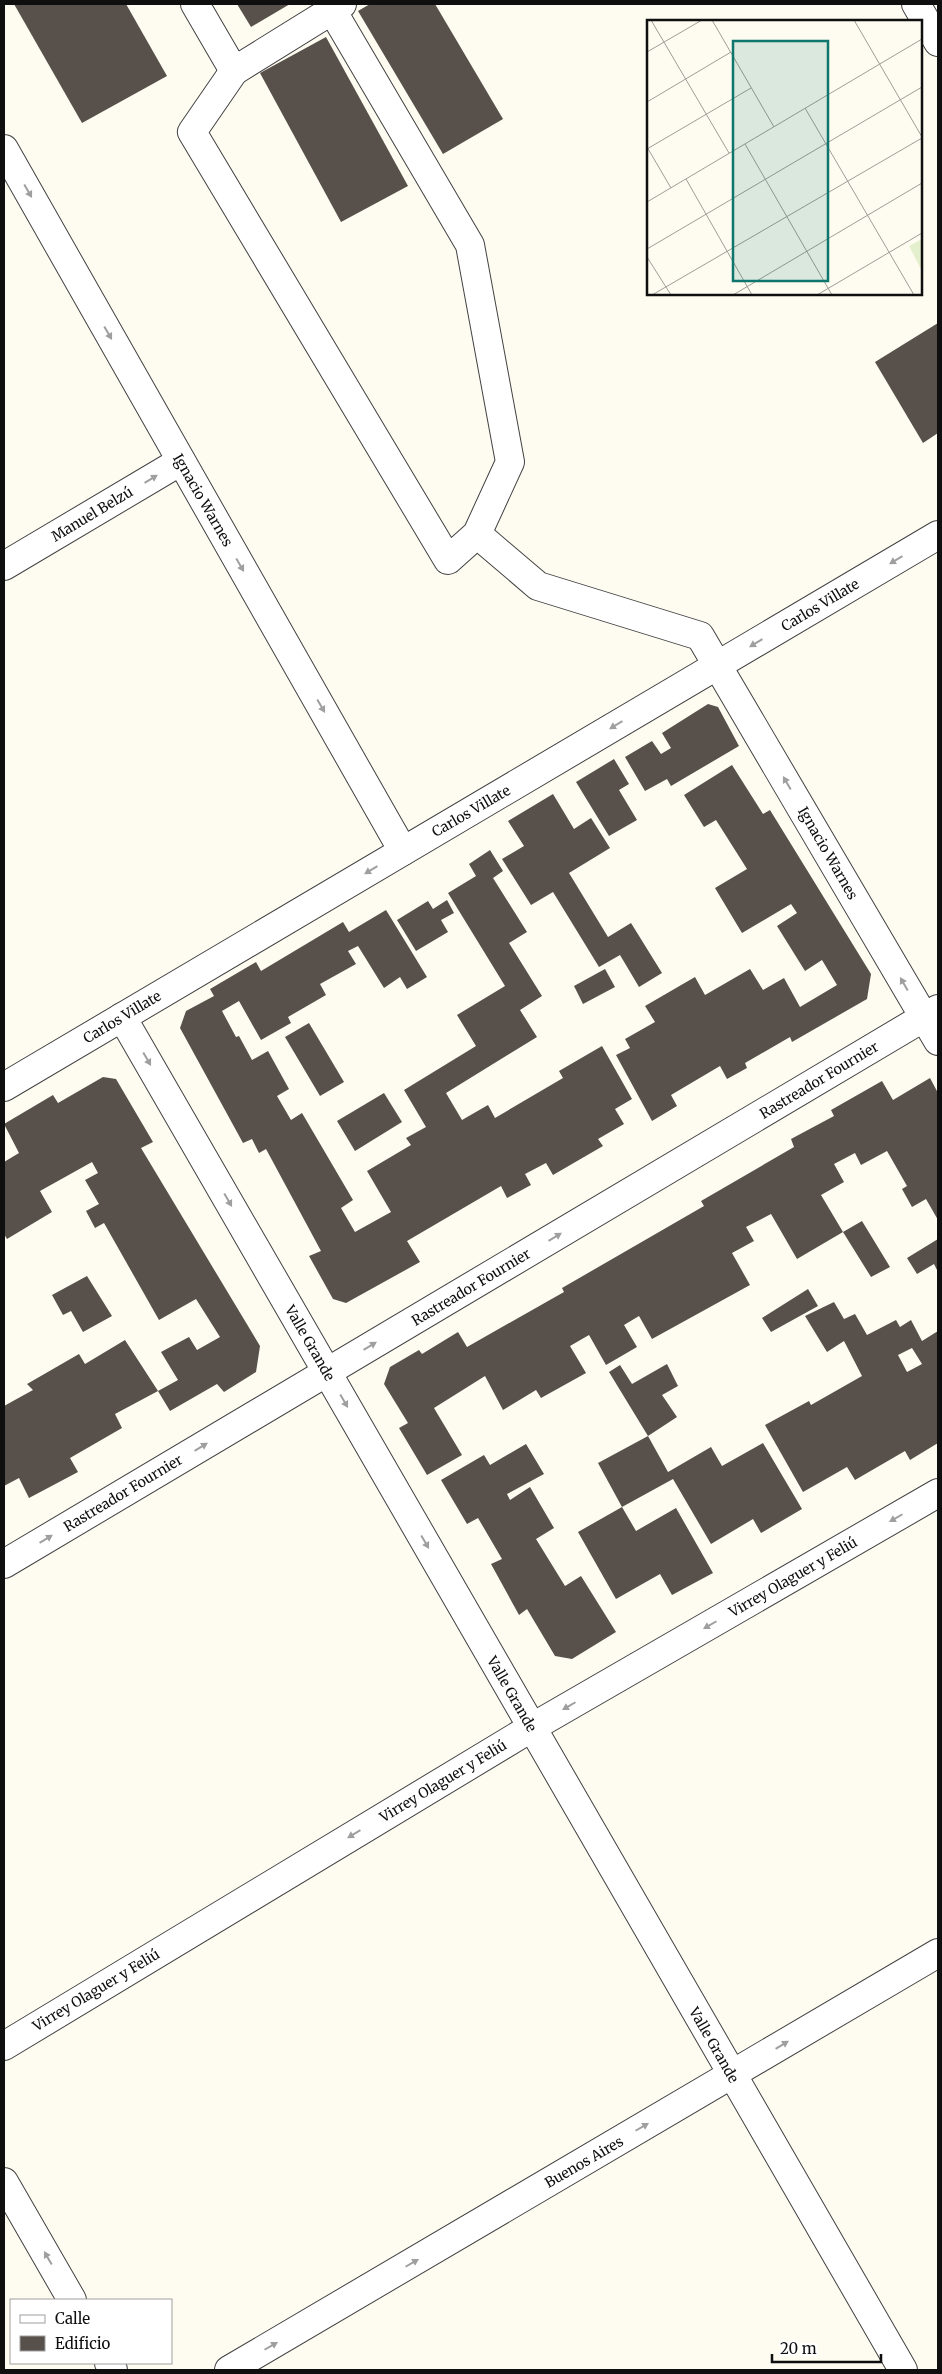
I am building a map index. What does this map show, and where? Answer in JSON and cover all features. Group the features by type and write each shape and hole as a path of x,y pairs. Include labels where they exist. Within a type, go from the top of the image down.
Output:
{"street":[{"path":"195,4 234,71"},
{"path":"916,4 938,42"},
{"path":"337,7 470,245 510,462 477,534 448,560 192,132 234,71 337,7"},
{"name":"Ignacio Warnes","path":"4,149 403,851"},
{"name":"Manuel Belzú","path":"4,566 181,461"},
{"name":"Ignacio Warnes","path":"477,534 538,586 654,620 700,636 931,1013 938,1041"},
{"name":"Carlos Villate","path":"4,1087 938,536"},
{"name":"Rastreador Fournier","path":"4,1564 931,1013"},
{"name":"Valle Grande","path":"122,1017 903,2370"},
{"name":"Virrey Olaguer y Feliú","path":"4,2046 531,1728 938,1493"},
{"name":"Buenos Aires","path":"230,2370 938,1953"},
{"path":"4,2182 71,2299"}],"building":[{"path":"14,4 126,4 167,76 82,123"},
{"path":"237,4 290,4 251,27"},
{"path":"370,4 435,4 503,119 443,154 358,11"},
{"path":"326,37 408,186 341,222 260,73"},
{"path":"938,323 938,433 923,443 875,362"},
{"path":"708,704 718,707 739,746 671,786 667,779 645,791 625,757 652,741 661,754 671,748 662,733"},
{"path":"614,759 629,784 619,790 637,820 609,836 576,782"},
{"path":"732,765 763,814 770,810 871,974 867,999 792,1042 790,1037 745,1063 747,1068 727,1079 720,1066 671,1095 677,1106 652,1121 616,1055 630,1048 625,1039 655,1022 645,1006 695,977 705,995 750,969 763,990 784,978 800,1007 837,985 822,960 805,971 777,926 797,913 791,904 742,933 715,888 747,869 716,820 704,827 684,795"},
{"path":"553,794 574,829 591,818 610,848 569,873 608,937 631,923 662,973 639,987 620,955 599,967 553,892 531,905 502,859 524,846 508,821"},
{"path":"490,850 503,871 493,878 527,932 509,943 542,996 520,1010 537,1037 446,1093 462,1120 488,1105 495,1118 563,1078 559,1071 602,1046 632,1099 615,1109 624,1124 598,1139 603,1146 553,1175 546,1163 525,1174 531,1185 507,1198 501,1186 407,1241 420,1262 346,1303 333,1299 309,1256 321,1251 266,1149 259,1153 252,1139 243,1143 180,1028 186,1011 214,996 210,989 256,962 261,971 343,922 349,932 386,910 427,977 407,989 400,977 384,988 358,946 348,951 356,964 320,984 326,995 288,1017 291,1023 261,1040 239,1001 222,1011 236,1037 239,1036 252,1060 268,1051 289,1089 277,1096 291,1120 302,1113 353,1200 341,1208 355,1232 391,1212 367,1171 411,1145 406,1138 426,1127 404,1090 476,1046 457,1015 505,986 448,893 476,876 469,864"},
{"path":"447,900 454,913 441,920 448,932 416,951 397,920 428,901 433,909"},
{"path":"605,969 615,987 583,1004 574,986"},
{"path":"309,1023 344,1082 320,1096 285,1037"},
{"path":"103,1077 116,1079 153,1142 141,1148 260,1346 256,1372 224,1392 217,1384 170,1411 158,1391 178,1380 161,1352 189,1337 197,1350 220,1337 196,1299 159,1320 104,1223 95,1228 86,1211 99,1204 85,1180 98,1173 92,1162 40,1191 52,1212 7,1239 4,1234 4,1162 19,1153 4,1124 53,1095 58,1103"},
{"path":"930,1078 938,1093 938,1220 926,1199 912,1207 902,1189 907,1186 887,1151 861,1165 855,1153 834,1164 844,1182 821,1195 843,1232 797,1259 771,1214 746,1227 754,1241 732,1253 750,1285 652,1339 639,1316 624,1325 637,1347 606,1365 589,1335 570,1346 586,1373 541,1398 536,1390 503,1410 485,1376 434,1408 462,1455 427,1475 399,1428 408,1423 384,1384 390,1367 419,1350 422,1354 458,1332 467,1347 564,1292 562,1288 704,1206 701,1201 794,1147 791,1139 834,1116 831,1110 882,1081 893,1100"},
{"path":"384,1093 402,1122 355,1151 337,1121"},
{"path":"862,1221 890,1267 871,1277 843,1232"},
{"path":"938,1239 938,1272 934,1264 917,1274 907,1258"},
{"path":"87,1276 112,1316 83,1332 71,1311 63,1315 52,1295"},
{"path":"808,1289 818,1306 771,1332 762,1318"},
{"path":"834,1302 844,1319 855,1314 867,1335 896,1320 900,1327 911,1320 922,1341 938,1331 938,1443 910,1460 905,1451 855,1480 847,1467 803,1492 765,1425 809,1401 811,1405 862,1376 844,1341 827,1352 805,1316","holes":["912,1348 922,1364 907,1372 898,1355"]},
{"path":"125,1340 158,1391 115,1414 122,1428 70,1458 78,1472 29,1498 19,1478 4,1486 4,1406 33,1390 27,1384 79,1354 85,1364"},
{"path":"667,1364 678,1386 662,1395 677,1417 648,1436 609,1372 620,1365 632,1384"},
{"path":"648,1436 668,1472 711,1447 722,1466 763,1443 802,1509 761,1533 753,1519 711,1544 673,1479 622,1507 598,1463"},
{"path":"526,1444 544,1474 507,1494 510,1500 530,1487 554,1528 536,1539 565,1586 581,1576 616,1632 572,1659 555,1656 527,1609 519,1615 491,1564 502,1559 478,1518 467,1524 441,1480 484,1455 490,1465"},
{"path":"622,1507 636,1531 676,1508 713,1573 672,1595 660,1574 616,1599 578,1532"}]}
